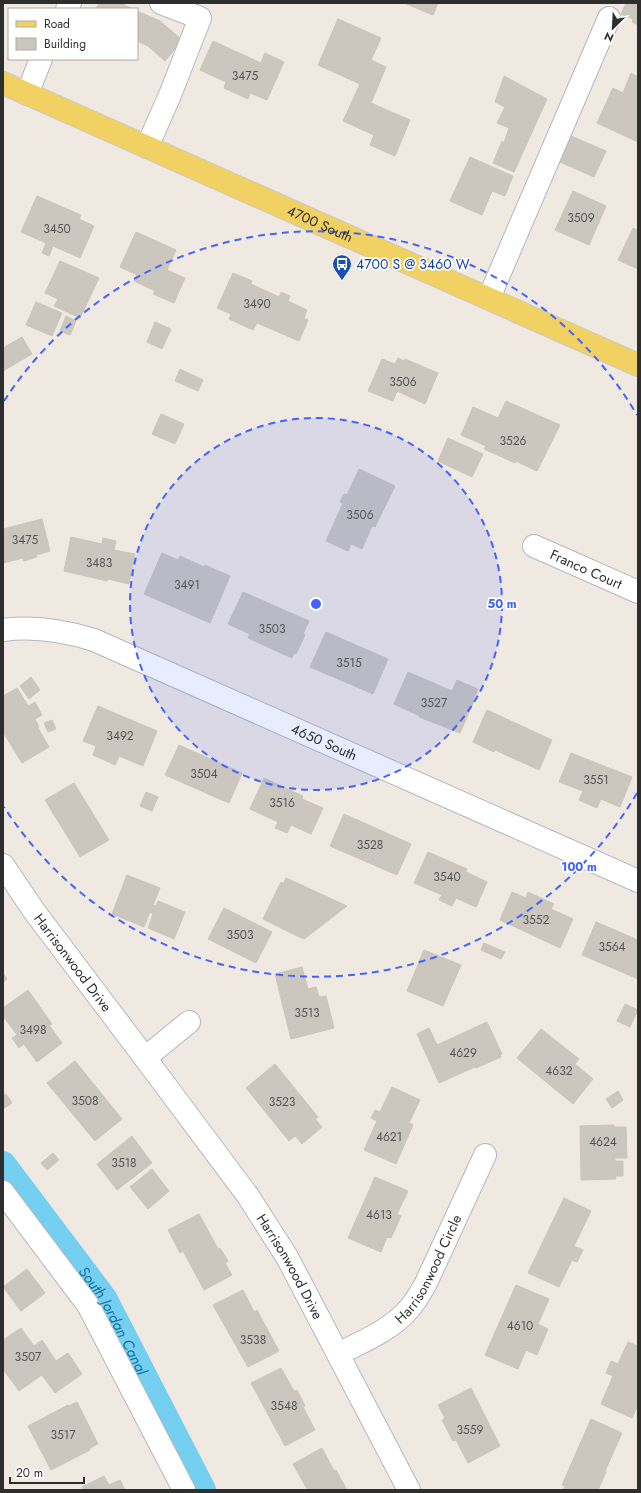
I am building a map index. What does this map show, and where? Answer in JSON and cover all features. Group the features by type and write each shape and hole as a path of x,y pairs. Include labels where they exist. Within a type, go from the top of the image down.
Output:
{"main road":[{"name":"4700 South","path":"3,83 638,365"}],"street":[{"path":"147,147 170,95 200,18 161,3"},
{"path":"490,298 609,18"},
{"path":"27,94 41,60"},
{"name":"Franco Court","path":"534,546 638,592"},
{"name":"4650 South","path":"3,630 50,630 94,640 638,881"},
{"name":"Harrisonwood Drive","path":"3,865 34,911 146,1058 248,1196 268,1226 287,1257 410,1490"},
{"path":"146,1058 189,1022"},
{"name":"Harrisonwood Circle","path":"338,1354 379,1333 395,1322 418,1298 485,1155"},
{"path":"3,1192 88,1304 184,1490"}],"building":[{"path":"99,3 120,3 131,8 96,8"},
{"path":"404,3 438,3 433,15"},
{"path":"626,3 638,3 638,25 632,22 633,19 621,14"},
{"path":"138,11 160,21 182,40 165,61 148,46 138,41"},
{"path":"338,19 381,38 371,60 386,67 371,103 410,120 395,156 370,145 374,135 343,121 360,84 318,65"},
{"path":"213,41 261,63 265,53 284,62 267,100 250,93 248,99 224,88 226,82 200,70"},
{"path":"631,73 638,77 638,142 597,123 613,88 623,93"},
{"path":"504,76 547,99 514,172 493,163 502,141 504,143 509,128 497,123 505,107 495,102"},
{"path":"571,136 606,151 594,177 560,162"},
{"path":"470,157 513,176 505,196 492,191 482,215 450,201"},
{"path":"573,191 606,206 589,245 555,230"},
{"path":"37,196 81,215 79,219 94,226 80,258 53,246 49,256 42,253 46,243 21,232"},
{"path":"633,228 638,230 638,269 618,260"},
{"path":"136,232 176,250 167,270 185,278 174,303 153,294 155,291 134,281 137,275 120,267"},
{"path":"60,261 99,278 80,318 54,306 58,299 45,293"},
{"path":"233,273 252,281 251,284 279,297 281,292 290,296 288,301 307,310 304,318 308,320 299,341 257,323 253,330 229,319 231,314 217,308"},
{"path":"36,302 62,313 52,336 26,325"},
{"path":"66,316 76,321 70,335 60,331"},
{"path":"155,322 171,329 162,349 147,342"},
{"path":"22,337 32,354 3,371 3,348"},
{"path":"398,358 404,361 405,359 438,373 425,404 397,391 393,401 368,391 382,359 395,364"},
{"path":"180,369 203,380 198,391 175,381"},
{"path":"506,401 560,425 537,471 484,449 486,446 461,435 473,407 498,418"},
{"path":"161,414 184,424 175,444 152,434"},
{"path":"448,438 483,454 472,477 438,461"},
{"path":"359,469 395,486 375,527 372,526 362,549 351,544 348,551 326,541 343,503 340,502 344,494 347,495"},
{"path":"42,519 50,551 36,555 37,557 24,561 23,558 3,563 3,529"},
{"path":"71,537 102,544 103,538 116,541 114,550 135,554 129,584 108,579 107,581 64,571"},
{"path":"162,553 178,560 180,556 204,567 205,565 230,576 210,623 144,594"},
{"path":"243,592 309,621 303,634 305,635 296,654 294,653 292,658 248,638 250,634 228,624"},
{"path":"326,632 388,659 373,694 310,667"},
{"path":"408,672 452,691 457,680 478,689 460,733 419,717 420,716 394,704"},
{"path":"31,677 40,690 29,699 20,686"},
{"path":"17,688 28,706 35,702 42,715 35,719 39,727 38,728 49,747 22,763 3,732 3,696"},
{"path":"98,706 157,731 143,766 119,756 115,765 93,755 96,746 83,741"},
{"path":"487,710 552,740 539,770 495,750 494,752 473,742"},
{"path":"52,720 56,729 48,732 44,723"},
{"path":"179,745 242,773 229,803 165,775"},
{"path":"571,753 632,777 620,807 601,799 597,808 579,800 583,791 559,782"},
{"path":"264,778 303,796 302,799 323,808 311,834 291,825 287,833 275,828 278,822 250,809"},
{"path":"74,783 109,840 80,857 45,800"},
{"path":"146,792 158,797 152,811 140,806"},
{"path":"344,814 411,844 397,875 330,846"},
{"path":"428,852 467,869 466,872 487,882 476,907 456,898 452,906 439,900 442,895 414,883"},
{"path":"127,875 160,888 153,905 156,906 158,901 185,912 174,939 148,928 153,914 150,912 144,927 112,914"},
{"path":"286,878 347,906 304,939 295,935 263,919 281,882 283,884"},
{"path":"512,892 526,898 528,892 554,904 551,909 573,919 560,948 500,920"},
{"path":"224,908 272,932 256,963 208,939"},
{"path":"596,922 638,940 638,979 582,955"},
{"path":"484,943 505,952 501,959 481,950"},
{"path":"424,950 461,965 443,1006 407,991"},
{"path":"302,967 308,989 316,987 319,997 326,996 334,1028 291,1039 275,974"},
{"path":"3,973 7,979 3,982"},
{"path":"28,990 52,1024 49,1025 62,1043 37,1062 24,1044 19,1048 12,1038 17,1035 3,1016 3,1008"},
{"path":"625,1004 638,1010 630,1027 617,1021"},
{"path":"487,1022 502,1054 500,1055 501,1057 439,1083 417,1034 429,1028 437,1045"},
{"path":"541,1029 579,1059 575,1064 593,1079 573,1104 517,1058"},
{"path":"75,1061 122,1119 95,1141 47,1083"},
{"path":"275,1064 318,1117 315,1119 322,1127 302,1144 295,1136 289,1141 246,1088"},
{"path":"392,1087 420,1100 409,1123 413,1125 396,1164 364,1150 377,1121 371,1118 375,1110 380,1112"},
{"path":"618,1091 623,1100 612,1108 606,1099"},
{"path":"6,1094 12,1103 3,1109 3,1096"},
{"path":"614,1125 614,1127 626,1127 627,1158 615,1158 615,1161 623,1161 623,1176 615,1176 616,1179 581,1180 580,1126"},
{"path":"132,1136 152,1163 117,1190 97,1164"},
{"path":"53,1153 59,1160 47,1170 41,1163"},
{"path":"152,1169 169,1191 148,1209 130,1187"},
{"path":"375,1177 408,1191 397,1214 401,1216 391,1238 387,1237 381,1252 348,1238"},
{"path":"564,1198 591,1211 574,1246 583,1250 577,1262 572,1260 559,1287 528,1273"},
{"path":"199,1214 218,1249 220,1248 228,1261 225,1263 232,1275 204,1290 183,1251 180,1253 168,1230"},
{"path":"27,1269 45,1293 21,1311 3,1287"},
{"path":"516,1285 549,1299 538,1324 548,1329 537,1355 526,1350 518,1369 485,1355"},
{"path":"243,1290 254,1312 257,1310 279,1351 248,1367 213,1305"},
{"path":"21,1328 34,1346 42,1340 56,1361 68,1353 82,1374 55,1393 42,1375 19,1391 3,1369 3,1340"},
{"path":"628,1342 638,1346 638,1405 632,1418 601,1404 613,1376 606,1373 611,1361 618,1364"},
{"path":"281,1368 294,1391 297,1390 305,1406 303,1407 315,1430 285,1446 251,1383"},
{"path":"471,1388 500,1446 468,1463 456,1440 453,1441 442,1420 445,1418 438,1405"},
{"path":"77,1402 98,1444 90,1448 90,1450 51,1470 28,1426 68,1405 69,1406"},
{"path":"591,1419 622,1433 598,1490 563,1490 565,1486 562,1485"},
{"path":"322,1448 334,1471 336,1470 347,1490 309,1490 306,1487 293,1464"},
{"path":"104,1476 109,1485 120,1480 125,1490 84,1490 82,1487"}],"waterway":[{"name":"South Jordan Canal","path":"3,1164 104,1298 203,1490"}],"place":[{"name":"4700 S @ 3460 W","path":"342,281"}]}
